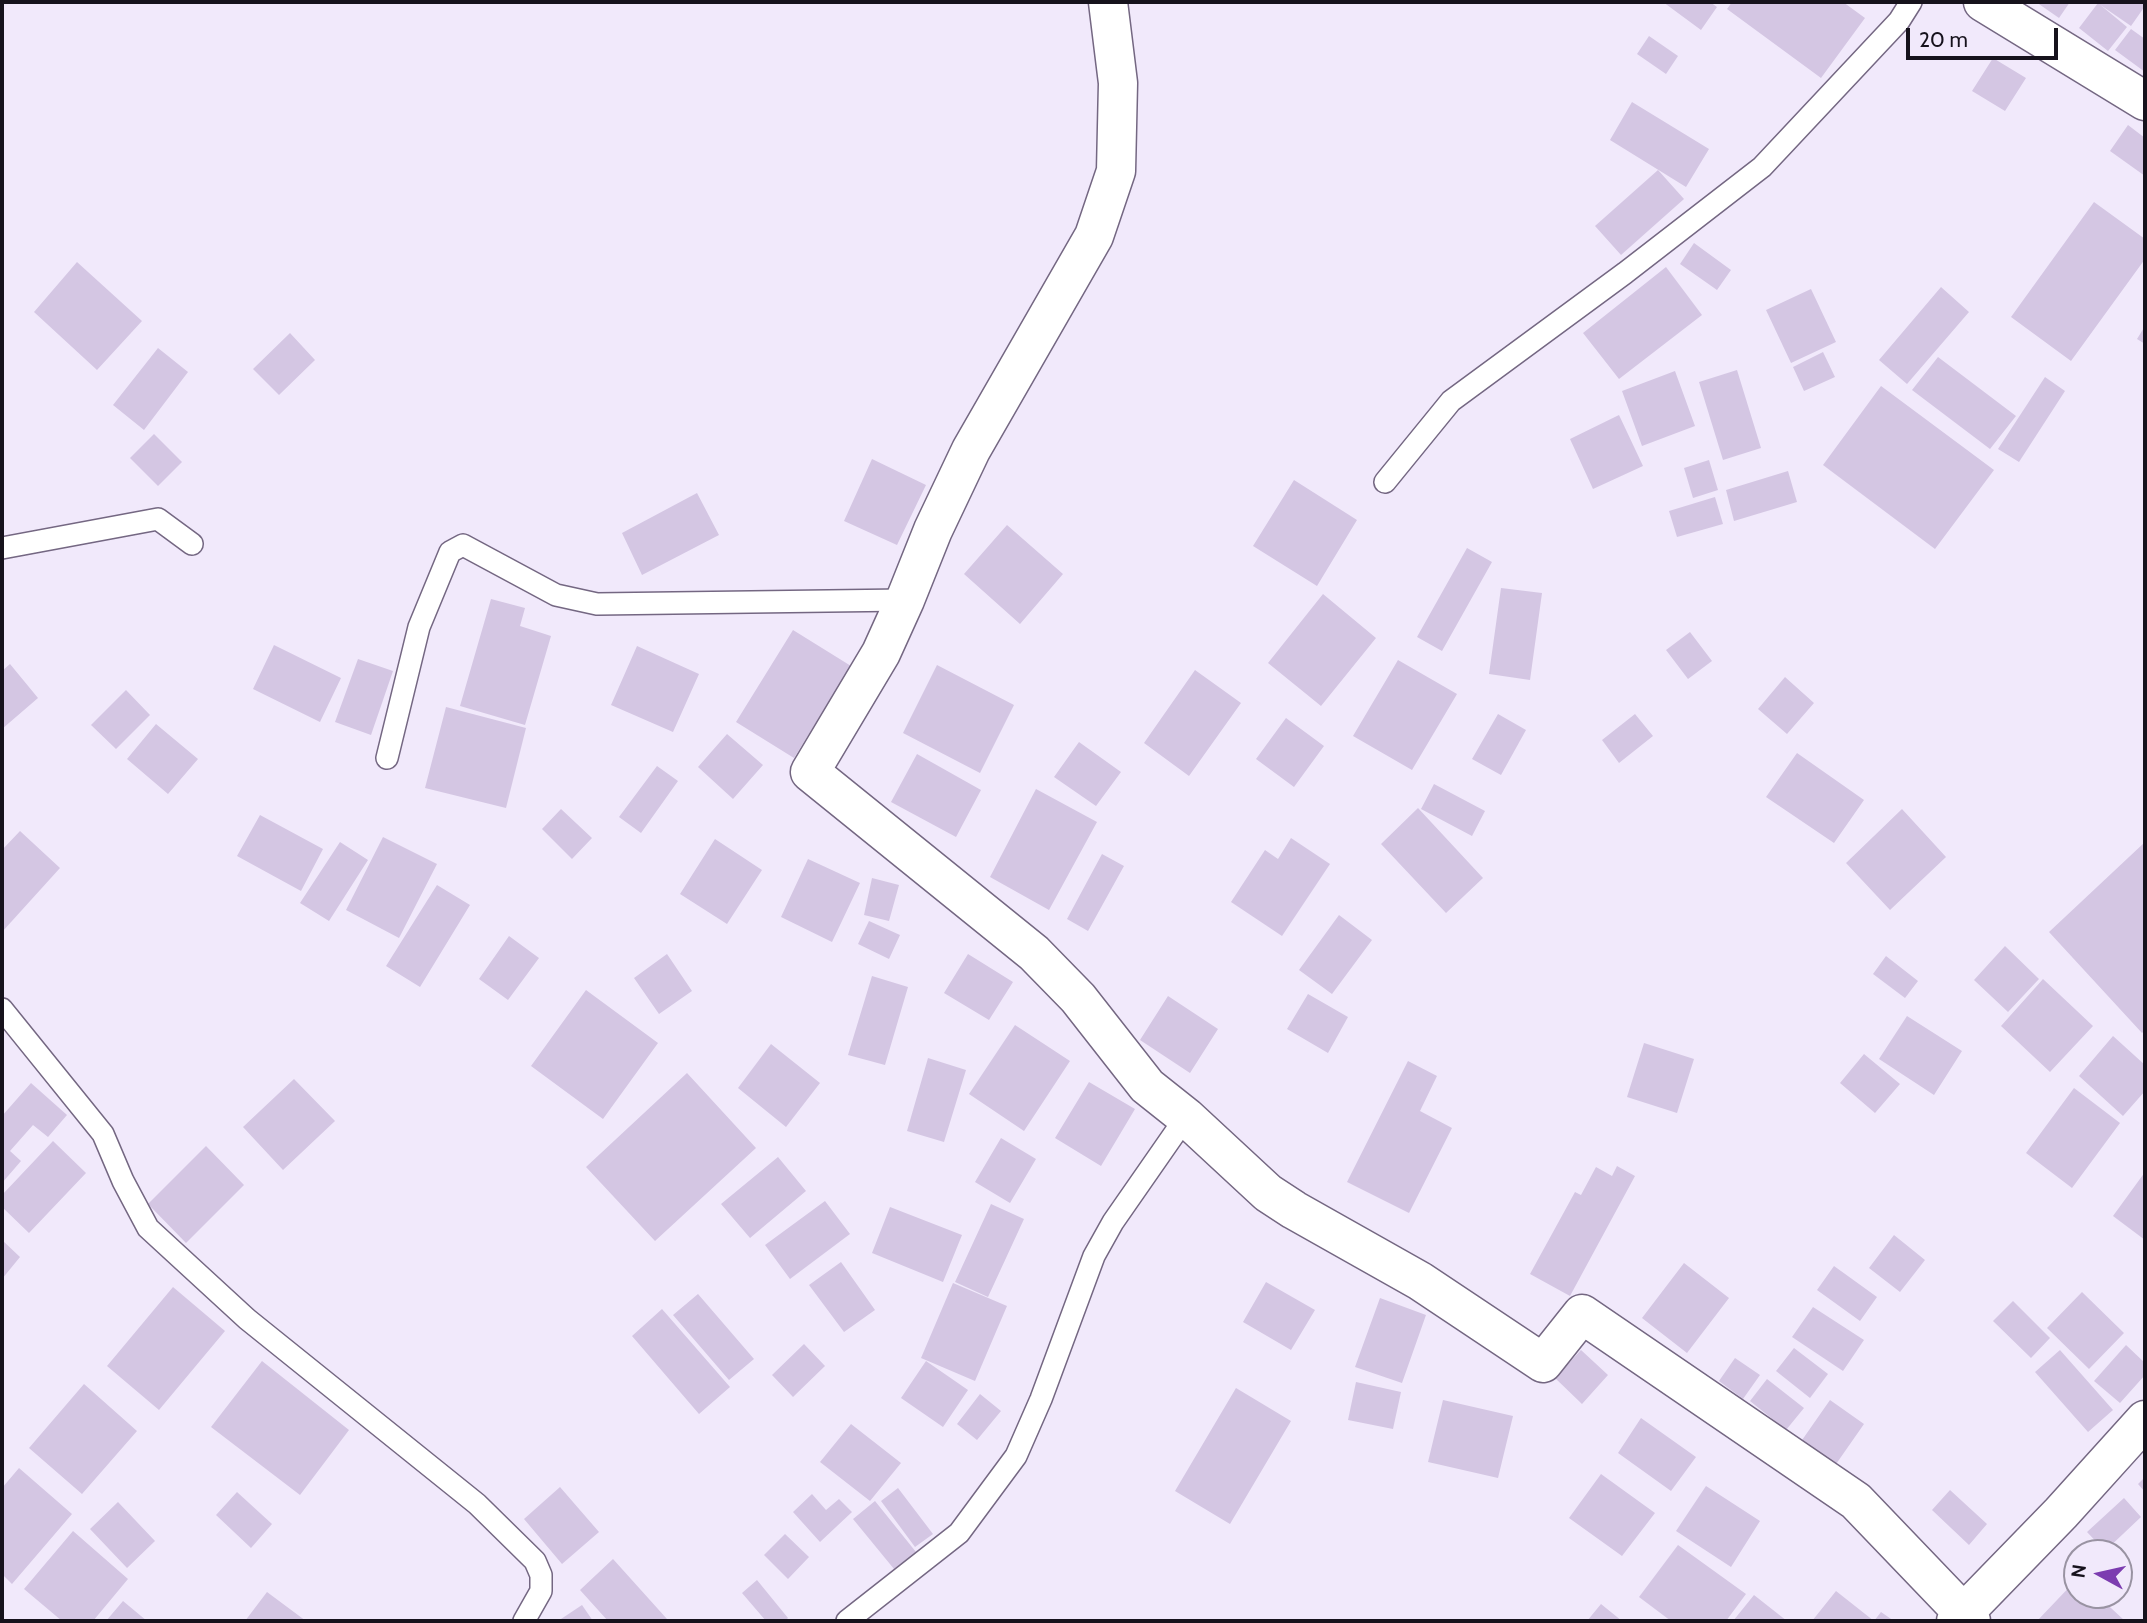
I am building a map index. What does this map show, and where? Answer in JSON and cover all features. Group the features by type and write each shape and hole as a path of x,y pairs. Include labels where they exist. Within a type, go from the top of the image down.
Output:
{"street":[{"path":"1108,2 1118,83 1116,171 1094,236 971,450 933,530 881,653 810,772 1034,953 1078,998 1147,1086 1186,1117 1268,1193 1420,1281 1543,1363 1582,1314 1856,1501 1964,1618 2145,1420"},
{"path":"1983,2 2145,101"}],"lane":[{"path":"1385,482 1451,401 1625,273 1762,167 1899,20 1911,2"},
{"path":"2,548 158,519 192,544"},
{"path":"387,758 419,627 450,552 463,545 556,595 597,604 905,600"},
{"path":"2,1009 103,1133 123,1181 148,1228 247,1319 477,1504 535,1561 541,1575 541,1591 524,1621"},
{"path":"847,1621 959,1533 1016,1457 1041,1399 1094,1256 1113,1222 1186,1117"}],"building":[{"path":"1663,2 1710,2 1717,7 1701,30"},
{"path":"1732,2 1843,2 1865,18 1821,78 1727,9"},
{"path":"2036,2 2070,2 2059,18"},
{"path":"2145,2 2145,6 2131,26 2099,4"},
{"path":"2098,3 2127,27 2108,51 2079,28"},
{"path":"2131,29 2145,39 2145,72 2115,50"},
{"path":"1649,36 1678,56 1666,74 1637,54"},
{"path":"1993,58 2026,78 2005,111 1972,91"},
{"path":"1632,102 1709,149 1686,187 1610,140"},
{"path":"2128,125 2145,138 2145,176 2110,151"},
{"path":"1658,170 1684,199 1621,255 1595,226"},
{"path":"2094,202 2145,239 2145,259 2071,361 2011,317"},
{"path":"1694,243 1731,270 1717,290 1680,264"},
{"path":"77,262 142,321 97,370 34,312"},
{"path":"1666,267 1702,315 1619,379 1583,333"},
{"path":"1941,287 1969,312 1907,384 1879,360"},
{"path":"1811,289 1836,342 1791,363 1766,310"},
{"path":"2145,326 2145,344 2137,339"},
{"path":"290,333 315,360 279,395 253,369"},
{"path":"158,348 188,372 144,430 113,405"},
{"path":"1823,352 1835,377 1804,391 1793,367"},
{"path":"1938,357 2016,416 1990,449 1912,390"},
{"path":"1737,370 1761,448 1723,460 1699,382"},
{"path":"1675,371 1695,426 1642,446 1622,391"},
{"path":"2045,377 2065,391 2019,462 1998,449"},
{"path":"1881,386 1994,470 1935,549 1823,465"},
{"path":"1619,415 1643,466 1593,489 1570,439"},
{"path":"154,434 182,462 158,486 130,458"},
{"path":"872,459 926,485 897,545 844,521"},
{"path":"1709,460 1718,490 1693,498 1684,468"},
{"path":"1788,471 1797,502 1734,521 1726,490"},
{"path":"1294,480 1357,520 1317,586 1253,546"},
{"path":"697,493 719,535 642,575 622,533"},
{"path":"1715,497 1723,524 1677,537 1669,511"},
{"path":"1007,525 1063,574 1020,624 964,574"},
{"path":"1467,548 1492,562 1442,651 1417,637"},
{"path":"1501,588 1542,593 1530,680 1489,674"},
{"path":"1323,594 1376,638 1321,706 1268,663"},
{"path":"491,599 525,608 520,626 551,636 525,725 460,706"},
{"path":"793,630 851,666 794,758 736,722"},
{"path":"1690,632 1712,661 1688,679 1666,650"},
{"path":"274,645 341,678 320,722 253,689"},
{"path":"637,646 699,674 673,732 611,705"},
{"path":"358,659 393,671 371,735 335,722"},
{"path":"1398,660 1457,694 1412,770 1353,736"},
{"path":"10,664 38,698 2,729 2,671"},
{"path":"937,665 1014,705 980,773 903,733"},
{"path":"1195,670 1241,703 1189,776 1144,743"},
{"path":"1785,677 1814,703 1787,734 1758,709"},
{"path":"126,690 150,715 116,749 91,725"},
{"path":"446,707 526,728 506,808 425,788"},
{"path":"1498,714 1526,730 1501,775 1472,759"},
{"path":"1635,714 1653,736 1619,763 1602,740"},
{"path":"1286,718 1324,746 1294,787 1256,759"},
{"path":"156,724 198,759 168,794 127,759"},
{"path":"727,734 763,765 733,799 698,767"},
{"path":"1079,742 1121,772 1096,806 1054,777"},
{"path":"1797,753 1864,800 1834,843 1766,797"},
{"path":"917,754 981,790 956,837 891,802"},
{"path":"657,766 678,781 641,833 619,817"},
{"path":"1434,784 1485,811 1472,836 1421,809"},
{"path":"1036,789 1097,822 1049,910 990,877"},
{"path":"1418,808 1483,878 1446,913 1381,844"},
{"path":"561,809 592,838 572,859 542,829"},
{"path":"1902,809 1946,857 1890,910 1846,863"},
{"path":"260,815 323,849 301,891 237,856"},
{"path":"20,831 60,868 2,932 2,850"},
{"path":"383,837 437,864 399,938 346,910"},
{"path":"1291,838 1330,864 1282,936 1231,902 1265,850 1278,859"},
{"path":"715,839 762,870 727,924 680,894"},
{"path":"340,842 368,860 329,921 300,903"},
{"path":"2145,842 2145,1030 2142,1033 2049,932"},
{"path":"1102,854 1124,866 1088,931 1067,919"},
{"path":"808,859 860,883 832,942 781,917"},
{"path":"872,878 899,885 889,921 864,915"},
{"path":"437,885 470,905 420,987 386,966"},
{"path":"1339,915 1372,940 1332,994 1299,970"},
{"path":"869,921 900,935 889,959 858,944"},
{"path":"509,936 539,958 508,1000 479,979"},
{"path":"2005,946 2039,979 2008,1012 1974,980"},
{"path":"667,954 692,991 659,1014 634,978"},
{"path":"968,954 1013,982 989,1020 944,993"},
{"path":"1886,956 1918,981 1905,998 1873,974"},
{"path":"872,976 908,987 885,1065 848,1055"},
{"path":"2043,979 2093,1026 2050,1072 2001,1026"},
{"path":"586,990 658,1043 603,1119 531,1066"},
{"path":"1308,994 1348,1017 1328,1053 1287,1029"},
{"path":"1168,996 1218,1029 1190,1073 1140,1040"},
{"path":"1907,1016 1962,1051 1934,1095 1879,1059"},
{"path":"1015,1025 1070,1061 1024,1131 969,1094"},
{"path":"2113,1036 2145,1065 2145,1091 2123,1116 2079,1076"},
{"path":"1644,1043 1694,1059 1677,1113 1627,1097"},
{"path":"771,1044 820,1083 786,1127 738,1088"},
{"path":"1864,1054 1900,1084 1875,1113 1840,1083"},
{"path":"928,1058 966,1070 944,1142 907,1131"},
{"path":"1408,1061 1437,1076 1420,1111 1452,1128 1409,1213 1347,1182"},
{"path":"687,1073 756,1148 655,1241 586,1167"},
{"path":"294,1079 335,1121 283,1170 243,1127"},
{"path":"1089,1082 1135,1109 1101,1166 1055,1138"},
{"path":"31,1083 67,1115 48,1137 33,1125 10,1151 21,1161 2,1183 2,1116"},
{"path":"2074,1088 2120,1123 2072,1188 2026,1153"},
{"path":"1001,1138 1036,1159 1010,1203 975,1182"},
{"path":"53,1141 86,1173 29,1233 2,1207 2,1195"},
{"path":"206,1146 244,1185 186,1243 148,1204"},
{"path":"778,1157 806,1191 750,1238 721,1204"},
{"path":"1617,1166 1635,1176 1570,1296 1530,1274 1575,1192 1581,1195 1596,1167 1612,1176"},
{"path":"2145,1172 2145,1240 2113,1216"},
{"path":"825,1201 850,1234 790,1279 765,1245"},
{"path":"991,1204 1024,1219 988,1297 955,1282"},
{"path":"890,1207 962,1235 943,1282 872,1253"},
{"path":"1894,1235 1925,1260 1900,1292 1869,1268"},
{"path":"2,1240 20,1257 2,1279"},
{"path":"841,1262 875,1310 844,1332 809,1285"},
{"path":"1684,1263 1729,1298 1687,1353 1642,1318"},
{"path":"1834,1266 1877,1297 1860,1321 1817,1290"},
{"path":"1266,1282 1315,1310 1291,1350 1243,1322"},
{"path":"953,1283 1007,1306 975,1381 921,1358"},
{"path":"173,1287 225,1331 159,1410 107,1366"},
{"path":"2082,1292 2124,1333 2089,1369 2047,1328"},
{"path":"698,1294 754,1359 729,1380 673,1315"},
{"path":"1380,1298 1426,1315 1402,1383 1355,1367"},
{"path":"2013,1301 2050,1338 2031,1358 1993,1321"},
{"path":"1813,1307 1864,1340 1843,1371 1792,1337"},
{"path":"662,1309 730,1387 699,1414 632,1336"},
{"path":"804,1344 825,1366 793,1397 772,1375"},
{"path":"2126,1345 2145,1363 2145,1375 2120,1403 2094,1381"},
{"path":"1794,1348 1828,1374 1810,1398 1776,1371"},
{"path":"1581,1350 1608,1375 1582,1404 1555,1378"},
{"path":"2060,1350 2113,1410 2088,1432 2035,1372"},
{"path":"1735,1358 1760,1375 1743,1399 1719,1381"},
{"path":"262,1361 349,1430 300,1495 211,1427"},
{"path":"926,1361 968,1390 943,1427 901,1398"},
{"path":"1767,1379 1804,1408 1786,1430 1750,1401"},
{"path":"1356,1382 1401,1392 1393,1429 1348,1420"},
{"path":"84,1384 137,1431 82,1494 29,1448"},
{"path":"1236,1388 1291,1421 1230,1524 1175,1491"},
{"path":"980,1394 1001,1411 977,1440 957,1424"},
{"path":"1443,1400 1513,1416 1498,1478 1428,1462"},
{"path":"1830,1400 1864,1424 1834,1467 1800,1443"},
{"path":"1641,1418 1696,1457 1671,1491 1618,1453"},
{"path":"851,1424 901,1463 870,1501 820,1462"},
{"path":"19,1468 72,1514 12,1584 2,1574 2,1488"},
{"path":"1601,1474 1655,1513 1622,1556 1569,1518"},
{"path":"2145,1477 2145,1492 2138,1484"},
{"path":"1706,1486 1760,1521 1731,1567 1676,1531"},
{"path":"560,1487 599,1532 562,1564 524,1519"},
{"path":"898,1488 933,1534 915,1547 881,1501"},
{"path":"1950,1490 1987,1524 1969,1545 1932,1510"},
{"path":"237,1492 272,1524 251,1548 216,1515"},
{"path":"812,1494 826,1510 839,1499 852,1512 820,1542 793,1512"},
{"path":"2124,1498 2141,1517 2118,1539 2094,1539 2087,1532"},
{"path":"875,1501 916,1552 894,1569 853,1519"},
{"path":"118,1502 155,1541 127,1568 90,1529"},
{"path":"73,1531 128,1579 93,1621 62,1621 24,1589"},
{"path":"785,1534 809,1557 788,1579 764,1555"},
{"path":"1678,1545 1746,1594 1726,1621 1671,1621 1639,1597"},
{"path":"613,1559 667,1619 608,1621 580,1590"},
{"path":"757,1580 788,1618 785,1621 766,1621 742,1593"},
{"path":"1836,1591 1874,1621 1812,1621"},
{"path":"267,1592 306,1621 245,1621"},
{"path":"2063,1594 2063,1609 2112,1609 2125,1621 2037,1621"},
{"path":"1754,1595 1787,1621 1733,1621"},
{"path":"123,1601 147,1621 106,1621"},
{"path":"1601,1604 1622,1621 1587,1621"},
{"path":"582,1605 593,1621 558,1621"},
{"path":"1881,1612 1894,1621 1874,1621"}]}
